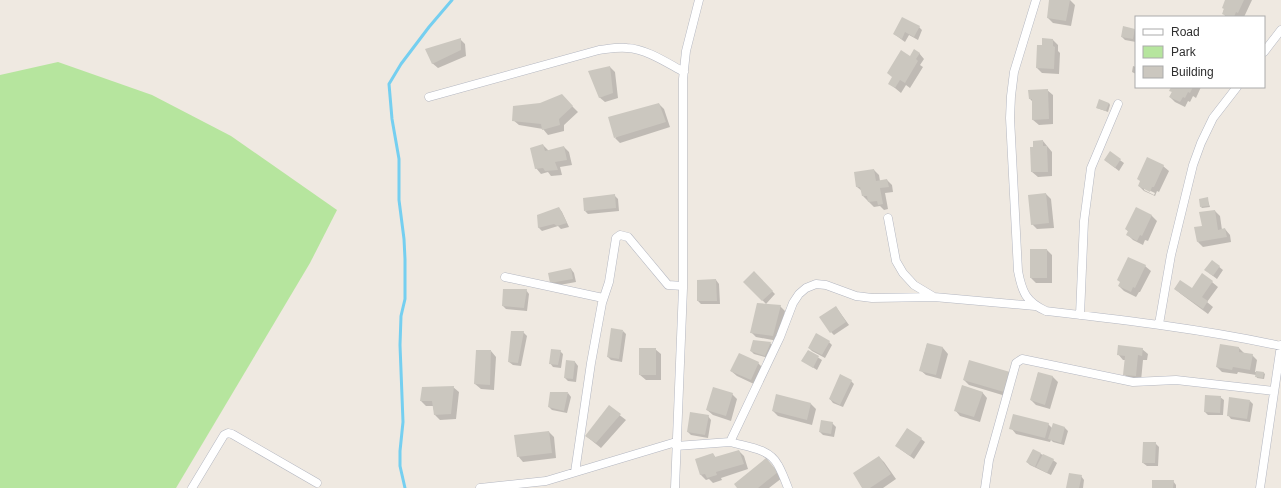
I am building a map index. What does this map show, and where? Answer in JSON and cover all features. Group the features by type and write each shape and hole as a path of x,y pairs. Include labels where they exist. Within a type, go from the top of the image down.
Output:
{"street":[{"path":"675,488 683,286 684,72 686,51 699,0"},
{"path":"1036,0 1014,72 1011,96 1010,118 1018,271 1021,286 1027,298 1036,306 1046,311 1159,324 1281,345 1260,488"},
{"path":"1265,51 1281,30"},
{"path":"429,97 599,50 614,48 628,48 642,51 684,72"},
{"path":"1159,324 1171,255 1192,165 1200,143 1213,118 1236,88"},
{"path":"1080,315 1084,221 1091,168 1118,104"},
{"path":"888,218 896,260 903,273 914,284 934,298"},
{"path":"575,472 591,363 603,298 609,282 616,238 620,235 625,235 634,242 668,285 683,286"},
{"path":"505,277 603,298"},
{"path":"730,442 780,337 793,303 799,294 806,288 816,284 826,285 856,296 872,298 934,298 1036,306"},
{"path":"985,488 989,460 1016,363 1019,360 1022,359 1133,382 1176,380 1274,391"},
{"path":"192,488 224,435 228,433 317,483"},
{"path":"480,488 540,482 676,444 730,442 764,451 770,455 778,464 788,488"}],"green space":[{"path":"58,62 152,95 231,136 337,210 310,263 176,488 0,488 0,75"}],"building":[{"path":"1049,0 1070,0 1066,21 1047,18"},
{"path":"1225,0 1244,0 1238,13 1236,12 1234,16 1227,16 1222,14 1224,9 1222,8"},
{"path":"902,17 920,26 914,37 905,32 902,39 893,34"},
{"path":"1123,26 1135,29 1133,39 1121,37"},
{"path":"461,38 461,50 432,64 425,49"},
{"path":"1042,38 1053,39 1053,46 1055,47 1054,69 1036,68 1037,45 1042,45"},
{"path":"914,49 920,53 916,59 918,61 905,83 900,80 895,88 888,84 892,77 887,73 901,50 910,56"},
{"path":"610,66 613,93 599,98 588,71"},
{"path":"1170,88 1192,88 1190,93 1188,92 1185,98 1183,97 1180,102 1169,97 1172,92 1169,91"},
{"path":"1048,89 1049,119 1032,120 1032,99 1029,99 1028,90"},
{"path":"562,94 573,106 559,119 560,125 542,130 541,124 512,121 513,106 540,103"},
{"path":"1099,99 1109,103 1106,111 1096,108"},
{"path":"659,103 666,122 614,138 608,117"},
{"path":"1043,140 1043,146 1047,146 1048,172 1031,172 1030,147 1033,147 1033,141"},
{"path":"543,144 545,151 564,146 567,160 555,162 558,170 545,171 543,168 535,169 530,148"},
{"path":"1110,151 1121,159 1115,168 1104,160"},
{"path":"1147,157 1164,165 1154,187 1152,187 1150,192 1138,186 1140,181 1137,179"},
{"path":"874,169 876,181 887,179 889,187 880,188 883,204 878,205 877,201 868,202 867,196 862,196 860,187 856,187 854,172"},
{"path":"1046,193 1049,223 1031,225 1028,195"},
{"path":"615,194 616,208 584,211 583,198"},
{"path":"1208,197 1209,206 1200,207 1199,199"},
{"path":"559,207 567,223 557,226 554,224 538,228 537,215"},
{"path":"1136,207 1152,215 1142,236 1140,235 1137,241 1126,235 1128,231 1125,229"},
{"path":"1215,210 1218,230 1225,228 1227,237 1197,242 1194,227 1202,226 1199,212"},
{"path":"1030,249 1047,249 1047,278 1030,278"},
{"path":"1128,257 1146,265 1135,288 1133,287 1131,292 1118,286 1120,282 1117,280"},
{"path":"1212,260 1220,266 1213,276 1204,270"},
{"path":"571,268 573,279 550,283 548,273"},
{"path":"754,271 773,291 762,301 743,282"},
{"path":"1202,273 1213,281 1202,297 1208,301 1203,309 1174,289 1180,280 1192,288"},
{"path":"716,279 717,301 697,301 697,280"},
{"path":"503,289 527,289 524,308 502,306"},
{"path":"757,303 781,305 773,336 750,333"},
{"path":"836,306 846,322 830,333 819,317"},
{"path":"611,328 623,330 619,359 607,357"},
{"path":"511,331 524,331 518,363 508,362"},
{"path":"816,333 830,341 822,355 808,348"},
{"path":"753,340 771,342 765,356 750,351"},
{"path":"927,343 943,347 936,375 919,371"},
{"path":"1220,344 1239,347 1239,352 1253,354 1250,370 1233,367 1232,370 1216,367"},
{"path":"1118,345 1143,348 1142,356 1138,355 1136,376 1123,375 1125,356 1117,355"},
{"path":"639,348 656,348 656,375 639,375"},
{"path":"551,349 561,350 558,365 549,364"},
{"path":"476,350 491,350 490,385 474,384"},
{"path":"808,350 819,356 813,368 801,361"},
{"path":"739,353 759,362 751,380 730,371"},
{"path":"566,360 575,361 573,379 564,378"},
{"path":"969,360 1010,372 1004,392 963,380"},
{"path":"1256,371 1264,372 1263,378 1255,377"},
{"path":"1038,372 1053,376 1045,405 1030,400"},
{"path":"840,374 852,380 840,405 829,399"},
{"path":"962,385 983,392 974,417 954,411"},
{"path":"454,386 451,414 434,415 432,401 420,401 422,387"},
{"path":"713,387 733,393 726,416 706,410"},
{"path":"550,392 568,392 564,411 548,407"},
{"path":"776,394 811,403 807,420 772,411"},
{"path":"1205,395 1221,396 1220,413 1204,412"},
{"path":"1229,397 1250,400 1247,419 1227,416"},
{"path":"609,405 621,414 596,443 585,436"},
{"path":"690,412 709,415 705,435 687,432"},
{"path":"1013,414 1049,423 1045,438 1009,429"},
{"path":"821,420 833,422 831,434 819,432"},
{"path":"1053,423 1065,427 1061,443 1048,439"},
{"path":"907,428 922,438 910,456 895,446"},
{"path":"549,431 552,453 517,457 514,435"},
{"path":"1143,442 1156,442 1155,463 1142,463"},
{"path":"1033,449 1041,453 1035,467 1026,462"},
{"path":"739,450 744,464 716,472 717,475 707,478 705,474 700,475 695,459 713,453 715,457"},
{"path":"1043,454 1054,459 1047,473 1036,467"},
{"path":"879,456 891,474 870,488 862,488 853,473"},
{"path":"766,458 778,472 758,488 737,488 734,484"},
{"path":"1069,473 1082,475 1079,488 1066,488"},
{"path":"1152,480 1174,480 1173,488 1152,488"}],"waterway":[{"path":"405,488 400,466 403,422 400,345 401,316 405,299 405,259 399,200 399,159 392,119 389,84 401,64 452,0"}]}
